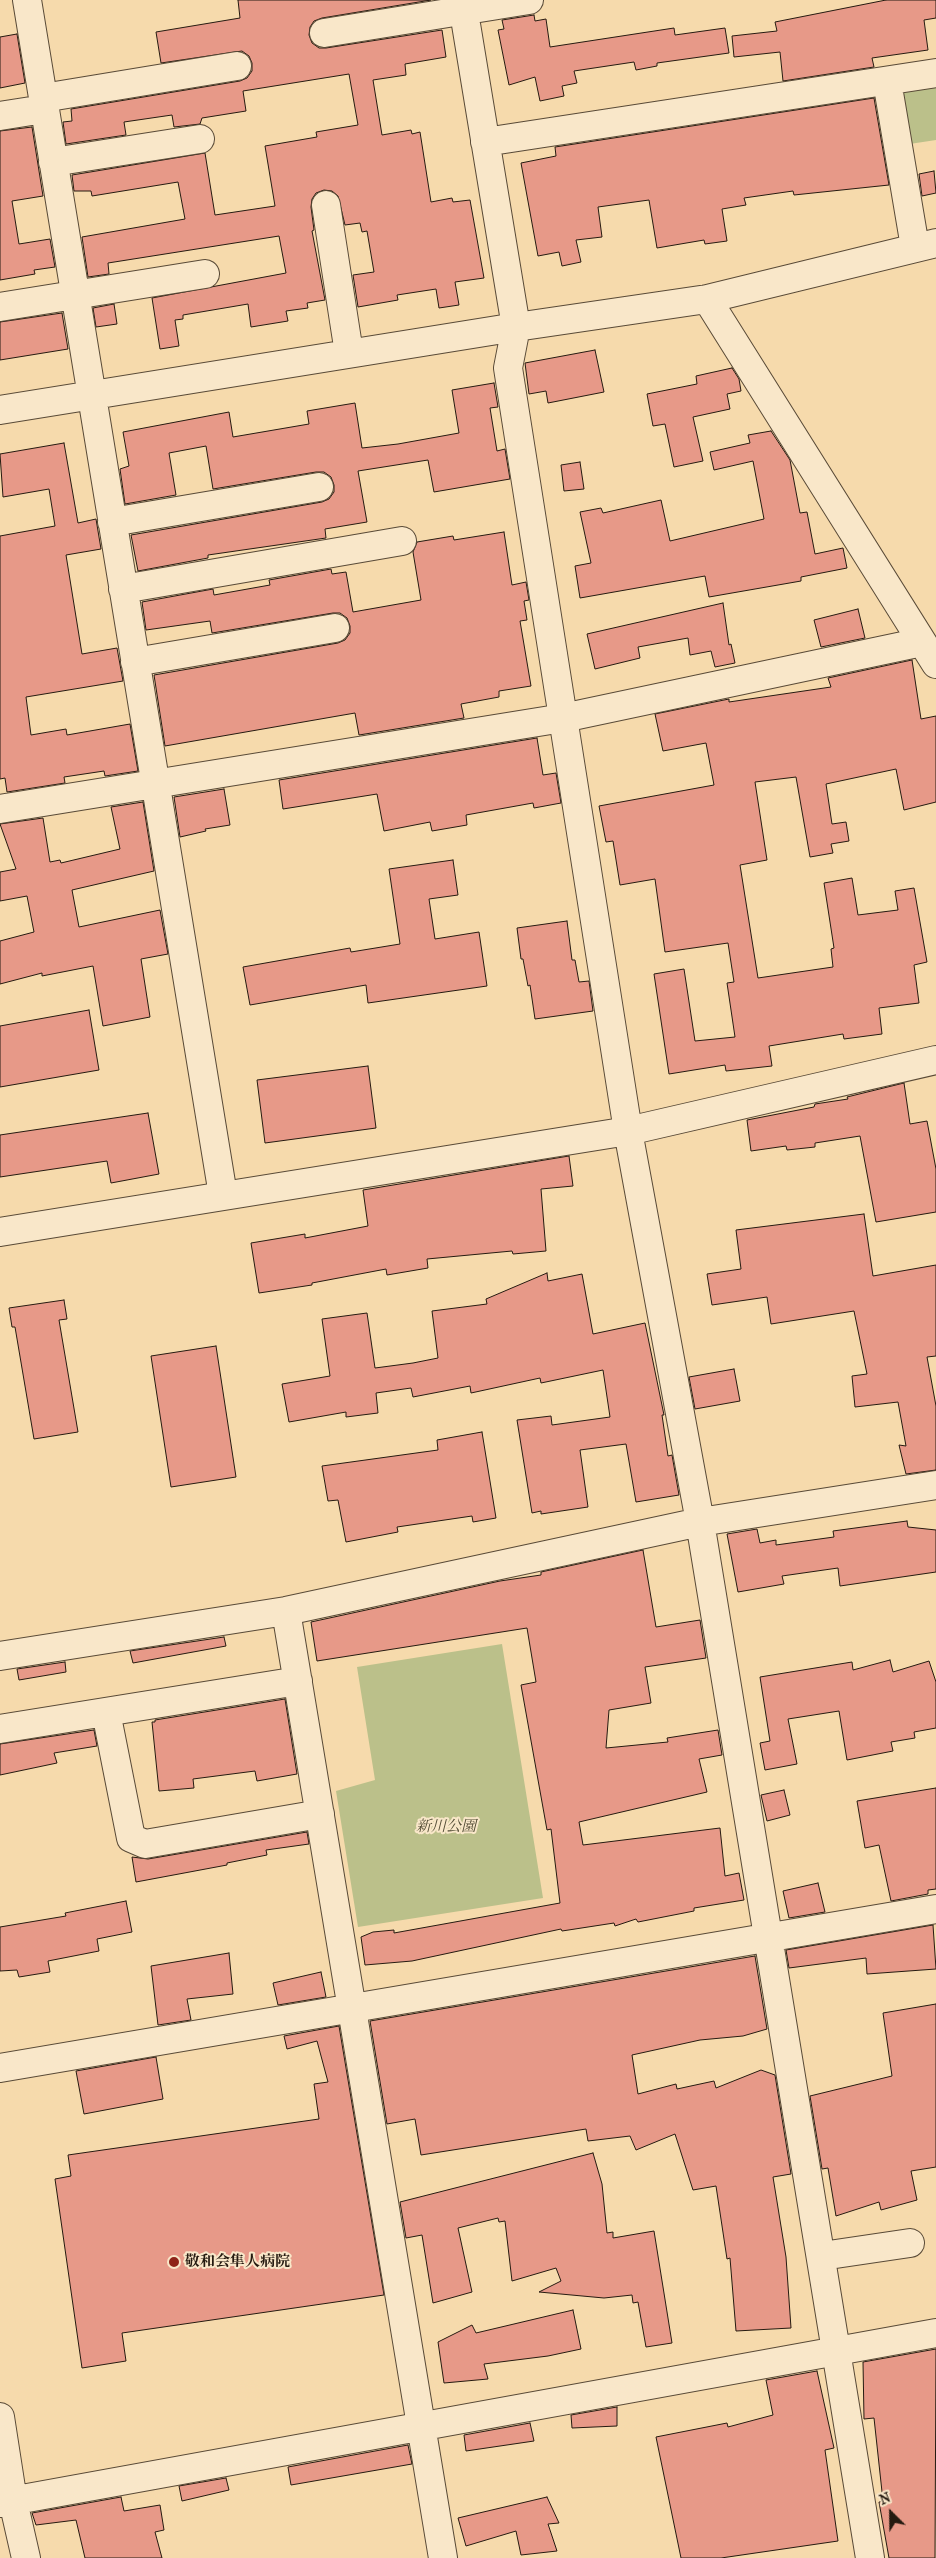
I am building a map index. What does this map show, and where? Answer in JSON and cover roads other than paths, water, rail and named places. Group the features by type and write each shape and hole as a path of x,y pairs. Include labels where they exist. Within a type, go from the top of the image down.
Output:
{"street":[{"path":"27,0 223,1195"},
{"path":"324,33 463,5 529,0"},
{"path":"463,5 516,327 508,368 628,1132 700,1522 822,2256 870,2558"},
{"path":"0,116 44,103 238,66"},
{"path":"485,142 936,73"},
{"path":"0,410 349,353 706,299 925,245 887,81"},
{"path":"53,162 200,139"},
{"path":"326,205 349,353"},
{"path":"0,307 205,274"},
{"path":"0,808 563,718 929,653 706,299"},
{"path":"112,522 319,487"},
{"path":"123,588 402,541"},
{"path":"135,662 335,628"},
{"path":"0,1232 628,1132 936,1060"},
{"path":"0,1656 286,1611 700,1522 936,1485"},
{"path":"286,1611 443,2558"},
{"path":"0,1729 298,1681"},
{"path":"106,1712 130,1838 145,1844 320,1814"},
{"path":"0,2068 936,1910"},
{"path":"822,2256 910,2243"},
{"path":"6,2502 936,2334"},
{"path":"0,2417 6,2502 26,2558"}],"place":[{"name":"敬和会隼人病院","path":"174,2262"}],"park label":[{"name":"新川公園","path":"446,1827"}]}
